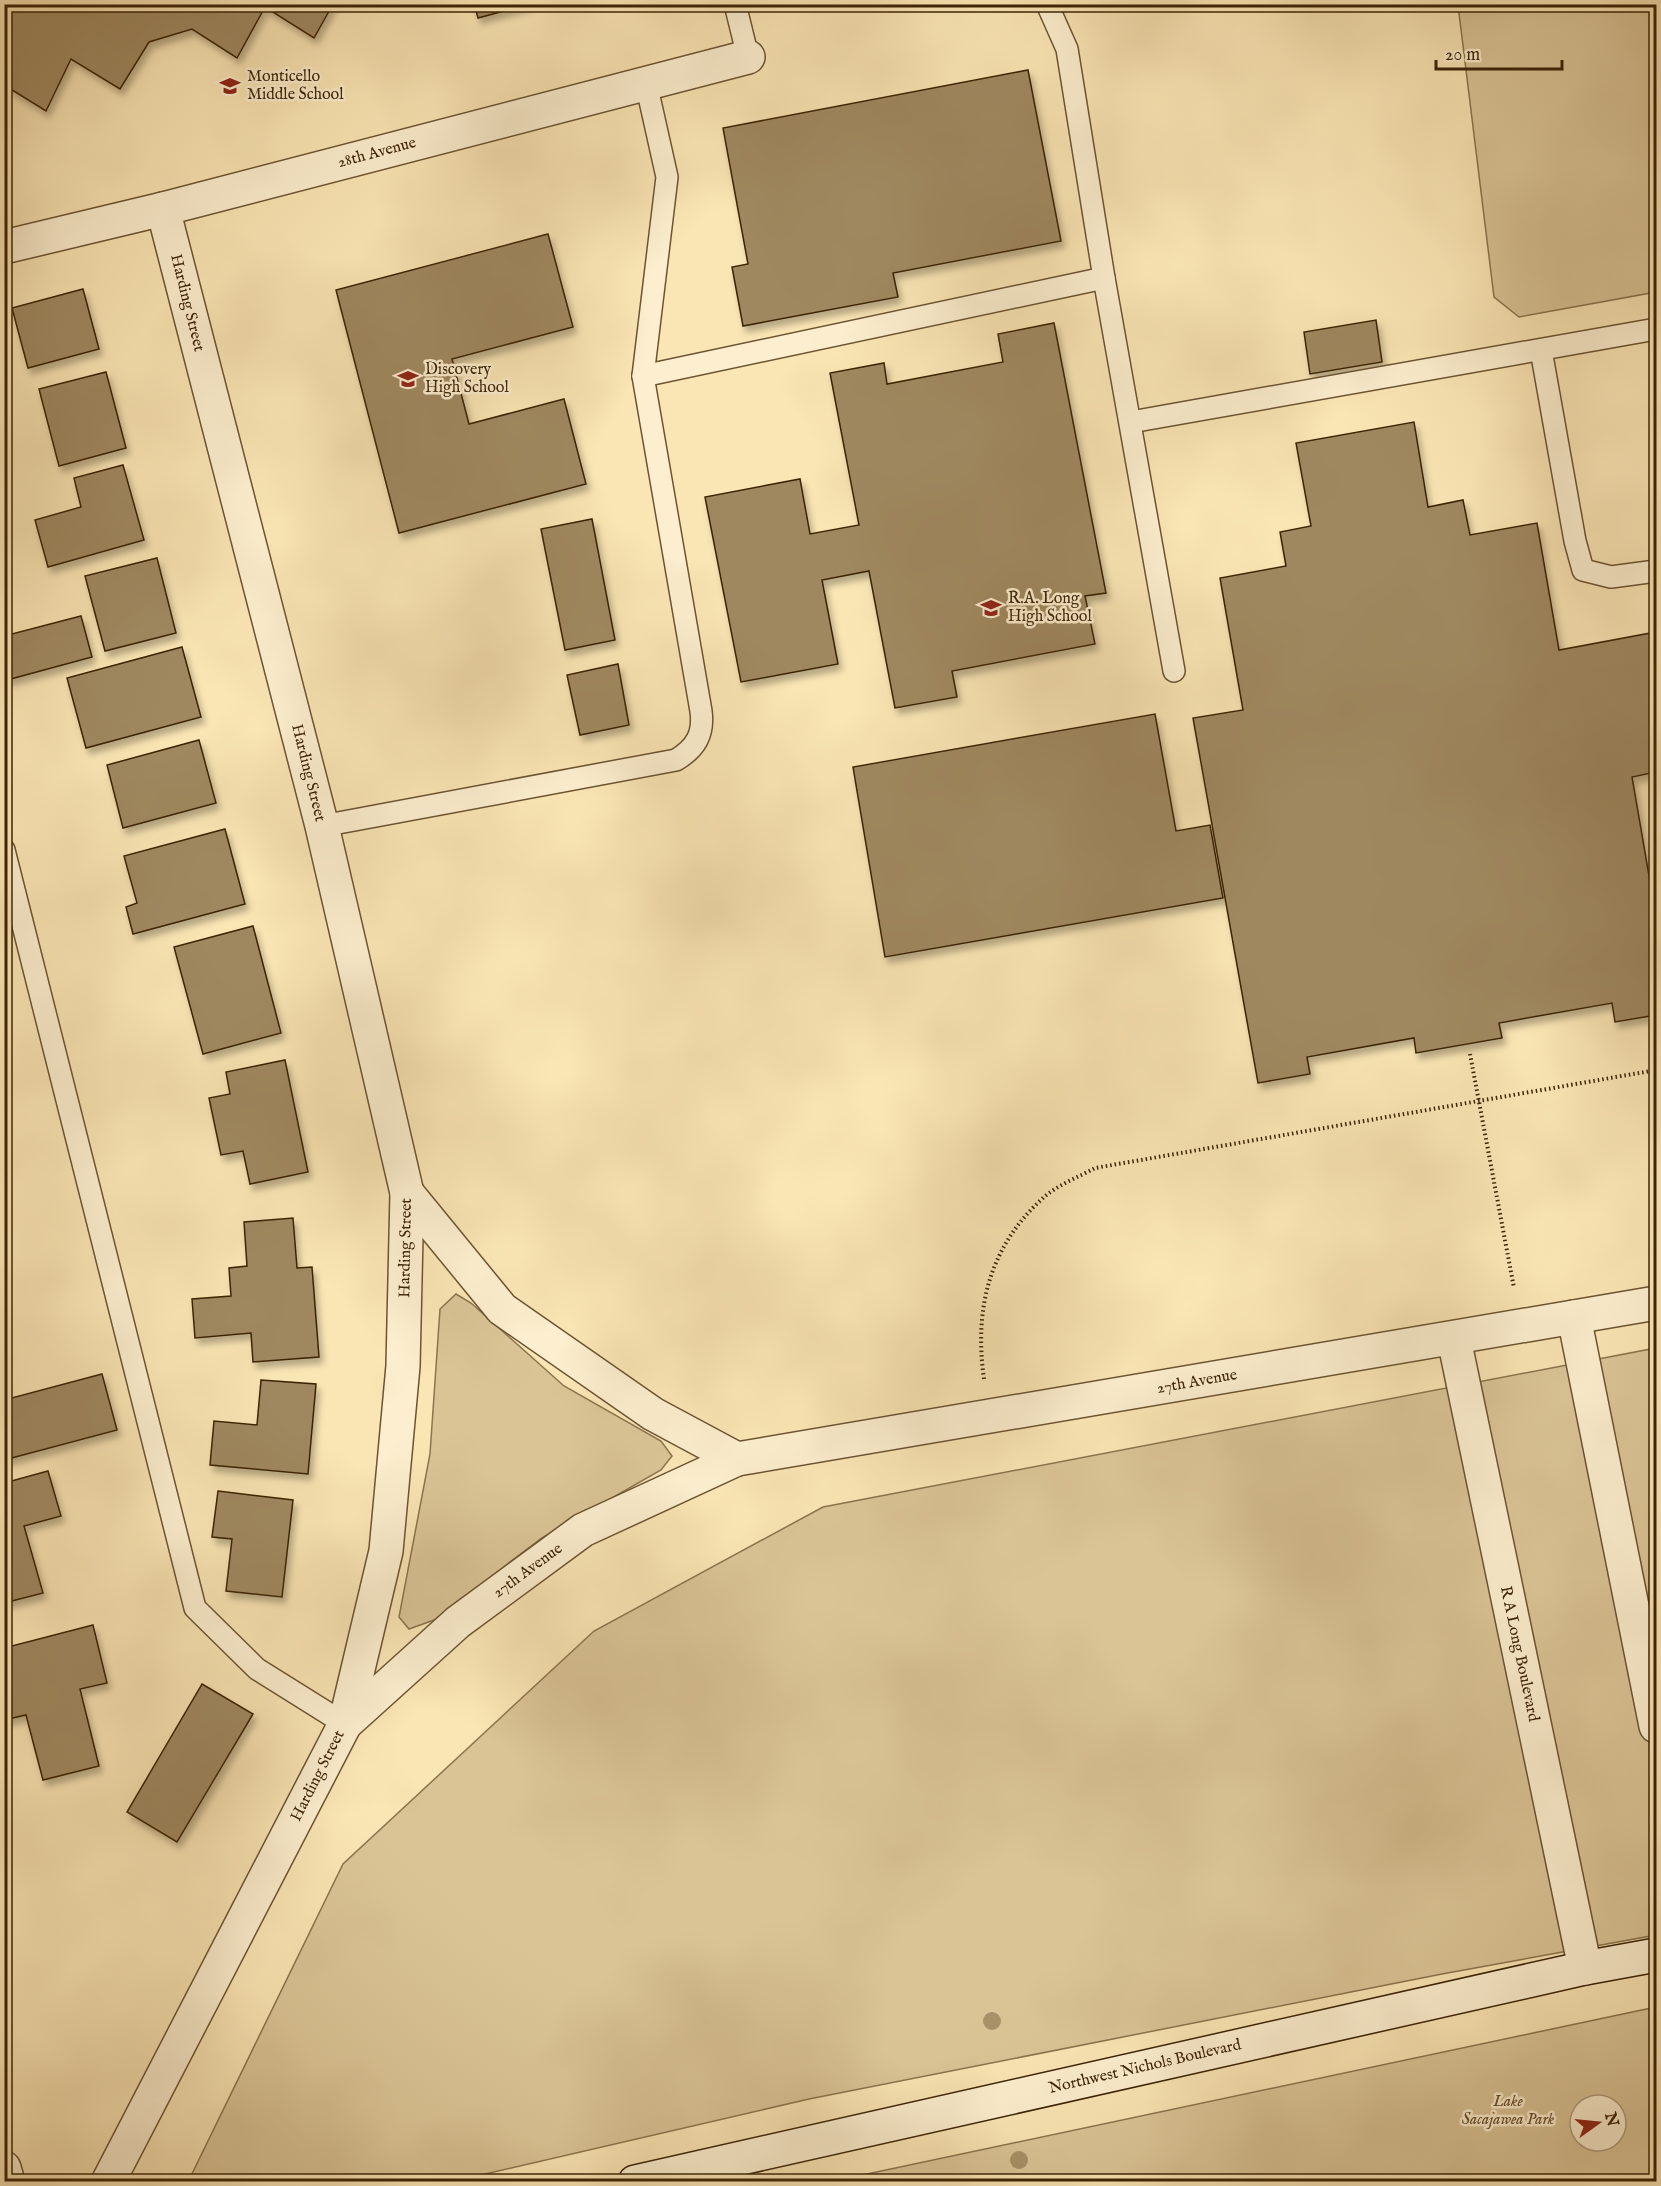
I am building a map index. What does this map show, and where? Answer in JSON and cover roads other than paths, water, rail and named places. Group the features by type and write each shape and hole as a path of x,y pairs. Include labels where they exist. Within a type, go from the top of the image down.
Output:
{"street":[{"name":"28th Avenue","path":"4,247 163,209 748,57"},
{"name":"Harding Street","path":"108,2181 345,1724 386,1551 403,1366 407,1192 322,826 163,209"},
{"path":"407,1192 502,1309 653,1414 737,1459"},
{"name":"27th Avenue","path":"345,1724 458,1622 583,1530 737,1459 1656,1303"},
{"path":"1574,1317 1656,1726"},
{"name":"R A Long Boulevard","path":"1454,1339 1585,1968"},
{"name":"Northwest Nichols Boulevard","path":"635,2181 1585,1968 1656,1955"},
{"path":"4,2168 8,2181"}],"lane":[{"path":"735,4 748,57"},
{"path":"1047,4 1067,49 1104,278 1174,671"},
{"path":"322,826 676,760 695,746 701,735 702,723 643,376 667,177 646,83"},
{"path":"643,376 1104,278"},
{"path":"1131,422 1656,329"},
{"path":"1541,350 1575,541 1583,570 1611,577 1656,571"},
{"path":"4,850 195,1608 257,1669 345,1724"}],"place":[{"name":"Monticello Middle School","path":"230,86"},
{"name":"Discovery High School","path":"408,379"},
{"name":"R.A. Long High School","path":"991,608"}],"park label":[{"name":"Lake Sacajawea Park","path":"1508,2111"}]}
